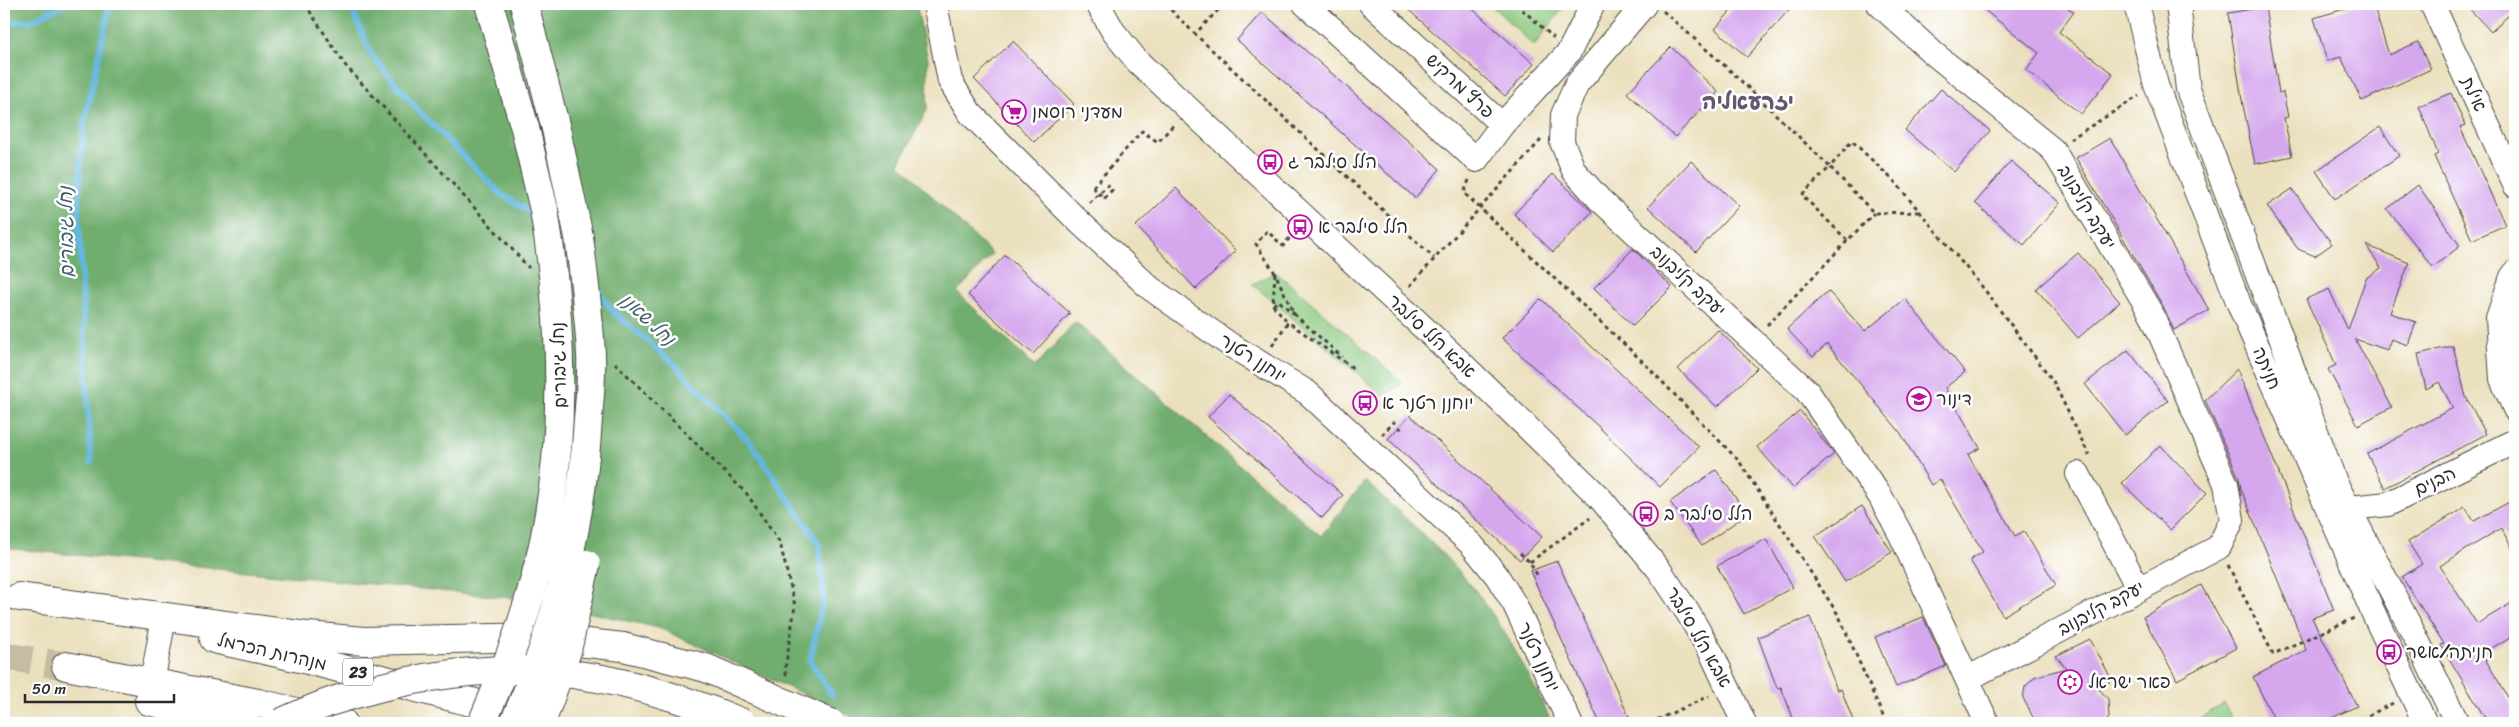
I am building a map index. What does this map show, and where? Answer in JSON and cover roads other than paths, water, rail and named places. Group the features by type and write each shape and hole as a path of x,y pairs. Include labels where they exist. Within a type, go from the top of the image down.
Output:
{"main road":[{"name":"נחל גיבורים","path":"482,723 509,660 537,572 548,520 560,417 560,361 551,253 544,210 525,128 489,4"},
{"name":"נחל גיבורים","path":"514,723 544,650 567,574 587,448 591,356 587,297 579,237 556,129 524,4"},
{"path":"541,723 567,651 584,577 594,517 599,460 591,356"},
{"name":"מנהרות הכרמל","path":"552,723 300,658 19,597 308,636 364,641 533,637 622,647 706,668 830,723"},
{"path":"280,723 334,700 376,689 431,678 522,670 571,674 641,687 699,705 743,723"},
{"path":"245,723 63,673 152,683 258,703 343,723"}],"street":[{"name":"יוחנן רטנר","path":"935,4 950,81 970,113 1074,218 1150,288 1260,363 1308,393 1370,448 1472,545 1497,576 1515,606 1570,723"},
{"name":"אבא הלל סילבר","path":"1098,4 1113,31 1137,61 1571,468 1624,526 1660,571 1688,613 1712,654 1744,723"},
{"path":"1305,4 1476,160 1502,126"},
{"name":"פרץ מרקיש","path":"1371,4 1502,126 1569,52 1593,4"},
{"name":"יעקב קליבנוב","path":"1654,7 1577,84 1563,115 1562,142 1574,171 1599,199 1807,392 1880,496 1900,533 1967,679 2219,547 2232,520 2226,484 2151,313 2053,150 1933,53 1878,4"},
{"name":"חניתה","path":"2136,4 2156,85 2240,304 2372,610 2425,723"},
{"name":"חניתה","path":"2178,4 2188,90 2332,473 2457,723"},
{"name":"אילת","path":"2432,4 2515,184"},
{"path":"2515,273 2498,318 2502,378 2515,409"},
{"name":"הבנים","path":"2350,508 2388,504 2515,441"},
{"path":"2083,465 2138,588"},
{"path":"152,683 162,628"},
{"path":"1967,679 1987,723"}],"waterway":[{"path":"4,22 31,21 65,4"},
{"name":"נחל גיבורים","path":"91,462 78,205 83,130 110,4"},
{"name":"נחל שאנן","path":"350,4 371,54 416,108 501,194 538,217"},
{"name":"נחל שאנן","path":"558,235 571,253"},
{"name":"נחל שאנן","path":"595,286 613,312 672,362 751,443 819,544 824,596 810,661 832,695"}],"tunnel":[{"path":"4,656 66,666"}],"place":[{"name":"מעדני רוסמן","path":"1014,112"},
{"name":"הלל סילבר ג","path":"1270,162"},
{"name":"הלל סילבר א","path":"1300,227"},
{"name":"דינור","path":"1919,399"},
{"name":"יוחנן רטנר א","path":"1365,403"},
{"name":"הלל סילבר ב","path":"1646,514"},
{"name":"חניתה/אשר","path":"2389,652"},
{"name":"פאר ישראל","path":"2070,682"}],"district":[{"name":"יזרעאליה","path":"1748,101"}]}
